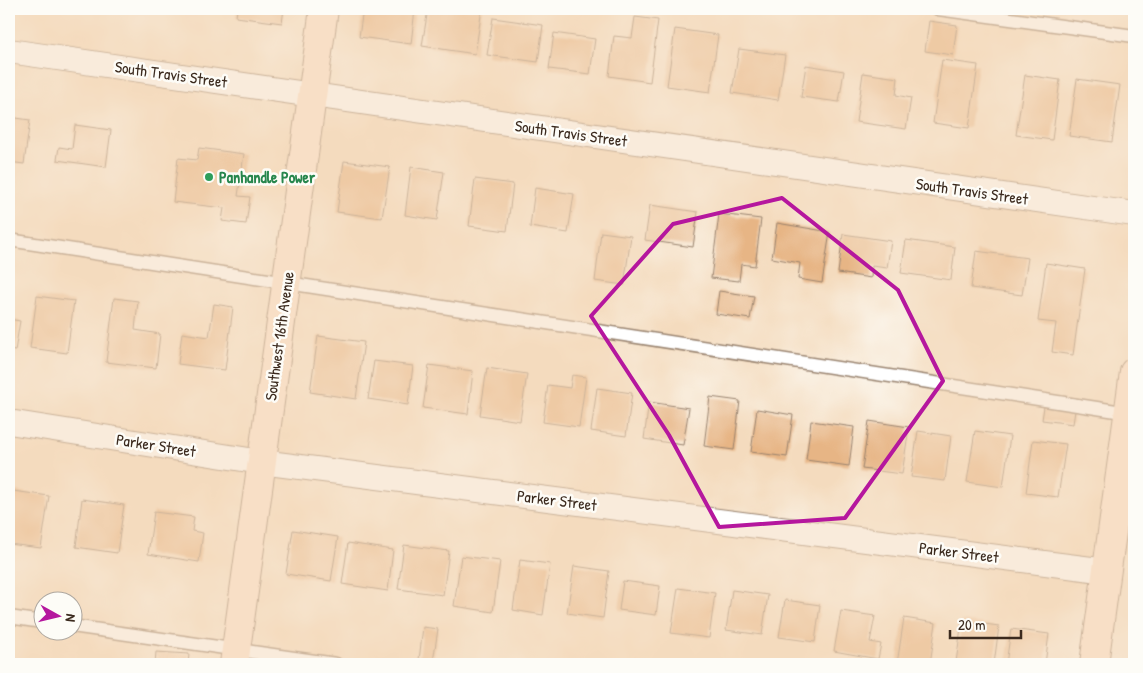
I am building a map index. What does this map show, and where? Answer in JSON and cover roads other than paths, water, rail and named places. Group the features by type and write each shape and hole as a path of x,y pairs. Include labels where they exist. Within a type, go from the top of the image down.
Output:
{"street":[{"name":"Southwest 16th Avenue","path":"235,657 324,9"},
{"name":"South Travis Street","path":"9,51 1134,214"},
{"path":"1094,664 1132,413 1134,372"},
{"name":"Parker Street","path":"9,422 261,462 1107,571"}],"lane":[{"path":"938,9 1134,36"},
{"path":"9,240 1132,413"},
{"path":"9,617 32,620"},
{"path":"82,628 235,657 336,664"}],"place":[{"name":"Panhandle Power","path":"209,177"}]}
